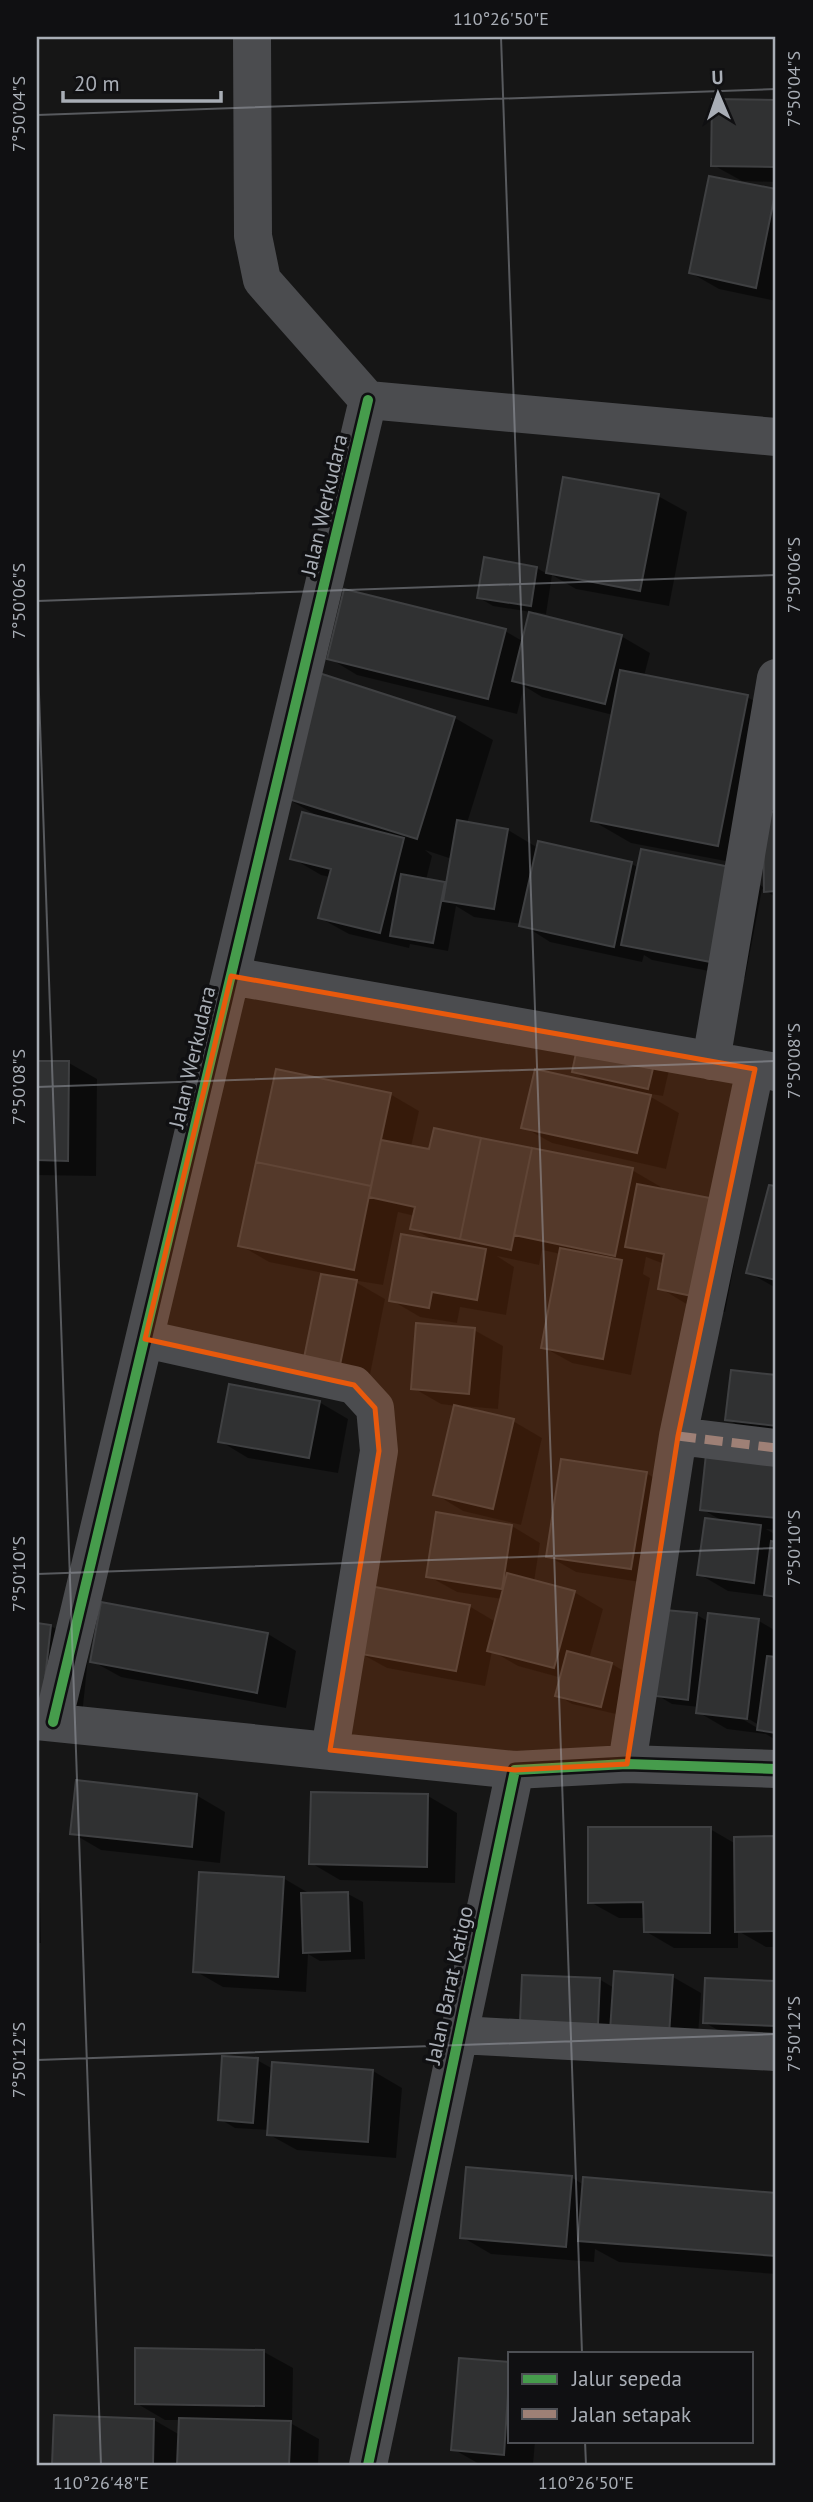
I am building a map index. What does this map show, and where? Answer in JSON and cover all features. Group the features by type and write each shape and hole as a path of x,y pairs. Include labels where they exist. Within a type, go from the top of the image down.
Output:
{"street":[{"path":"251,37 253,236 262,281 368,400 776,437"},
{"name":"Jalan Werkudara","path":"45,1721 145,1339 368,400"},
{"path":"711,1060 767,787 776,678"},
{"path":"231,976 766,1071 678,1436 627,1764"},
{"path":"145,1339 354,1385 375,1409 379,1451 330,1750"},
{"path":"678,1436 776,1448"},
{"path":"45,1721 515,1770 627,1764 776,1769"},
{"name":"Jalan Barat Katigo","path":"368,2465 515,1770"},
{"path":"459,2035 776,2053"}],"highlighted area":[{"path":"231,976 755,1069 678,1436 627,1764 515,1770 330,1750 379,1451 375,1408 354,1385 145,1339"}],"building":[{"path":"712,99 776,100 776,167 711,166"},
{"path":"709,176 776,189 756,288 689,273"},
{"path":"563,477 659,494 640,591 546,573"},
{"path":"484,557 537,567 531,606 477,598"},
{"path":"344,589 506,629 488,699 327,659"},
{"path":"529,612 622,635 605,704 512,681"},
{"path":"620,670 748,695 718,846 591,821"},
{"path":"319,673 455,717 417,839 279,796"},
{"path":"302,812 404,838 380,933 318,918 331,869 290,859"},
{"path":"763,812 776,812 776,891 764,892"},
{"path":"457,820 508,829 494,909 443,901"},
{"path":"538,841 632,862 614,947 519,926"},
{"path":"641,849 735,868 716,963 621,945"},
{"path":"401,874 445,882 433,943 390,936"},
{"path":"579,1039 656,1056 648,1089 572,1072"},
{"path":"37,1061 69,1061 68,1161 37,1160"},
{"path":"276,1069 391,1093 371,1186 256,1162"},
{"path":"535,1069 651,1095 637,1153 521,1128"},
{"path":"434,1128 481,1138 460,1239 410,1229 415,1207 369,1197 381,1140 429,1149"},
{"path":"481,1138 532,1148 511,1250 460,1239"},
{"path":"532,1148 633,1168 615,1256 514,1235"},
{"path":"256,1162 371,1186 354,1270 238,1246"},
{"path":"637,1184 715,1199 697,1297 658,1289 664,1254 625,1247"},
{"path":"769,1185 776,1186 776,1280 746,1273"},
{"path":"401,1234 486,1249 477,1300 432,1292 429,1308 389,1301"},
{"path":"560,1248 622,1260 603,1359 541,1348"},
{"path":"321,1274 357,1280 340,1365 304,1358"},
{"path":"416,1323 475,1328 469,1394 411,1389"},
{"path":"731,1370 776,1375 776,1426 725,1420"},
{"path":"229,1384 320,1401 309,1458 218,1442"},
{"path":"454,1405 514,1419 493,1509 433,1495"},
{"path":"706,1454 776,1462 776,1518 700,1510"},
{"path":"561,1459 647,1472 631,1569 546,1557"},
{"path":"436,1512 512,1525 502,1589 426,1577"},
{"path":"705,1518 761,1525 754,1583 697,1575"},
{"path":"771,1541 776,1542 776,1597 764,1595"},
{"path":"507,1573 575,1591 554,1668 487,1651"},
{"path":"370,1586 470,1605 456,1671 356,1653"},
{"path":"101,1602 268,1633 257,1693 90,1662"},
{"path":"665,1610 697,1613 688,1700 655,1696"},
{"path":"708,1613 759,1619 747,1719 696,1713"},
{"path":"37,1623 51,1625 41,1714 37,1714"},
{"path":"567,1651 612,1663 601,1707 555,1696"},
{"path":"767,1656 776,1657 776,1733 757,1730"},
{"path":"76,1780 197,1794 192,1847 70,1834"},
{"path":"311,1792 428,1794 427,1867 309,1864"},
{"path":"588,1827 711,1827 710,1933 644,1932 643,1902 588,1903"},
{"path":"776,1836 776,1931 735,1932 734,1837"},
{"path":"199,1872 284,1877 278,1977 193,1972"},
{"path":"348,1892 350,1951 303,1953 301,1893"},
{"path":"614,1971 673,1975 669,2035 610,2031"},
{"path":"522,1975 600,1978 598,2025 520,2022"},
{"path":"705,1978 776,1981 776,2026 703,2023"},
{"path":"222,2056 258,2058 253,2123 218,2120"},
{"path":"272,2062 373,2070 368,2142 267,2135"},
{"path":"466,2167 572,2176 566,2247 460,2238"},
{"path":"583,2177 776,2193 776,2256 578,2241"},
{"path":"135,2348 264,2350 264,2406 135,2404"},
{"path":"459,2358 508,2362 504,2455 451,2450"},
{"path":"54,2415 154,2419 153,2465 52,2465"},
{"path":"179,2418 291,2421 289,2465 177,2465"}],"marked path":[{"path":"678,1436 776,1448"}],"cycle path":[{"path":"53,1722 368,400"},
{"path":"368,2465 515,1770 627,1764 776,1769"}]}
